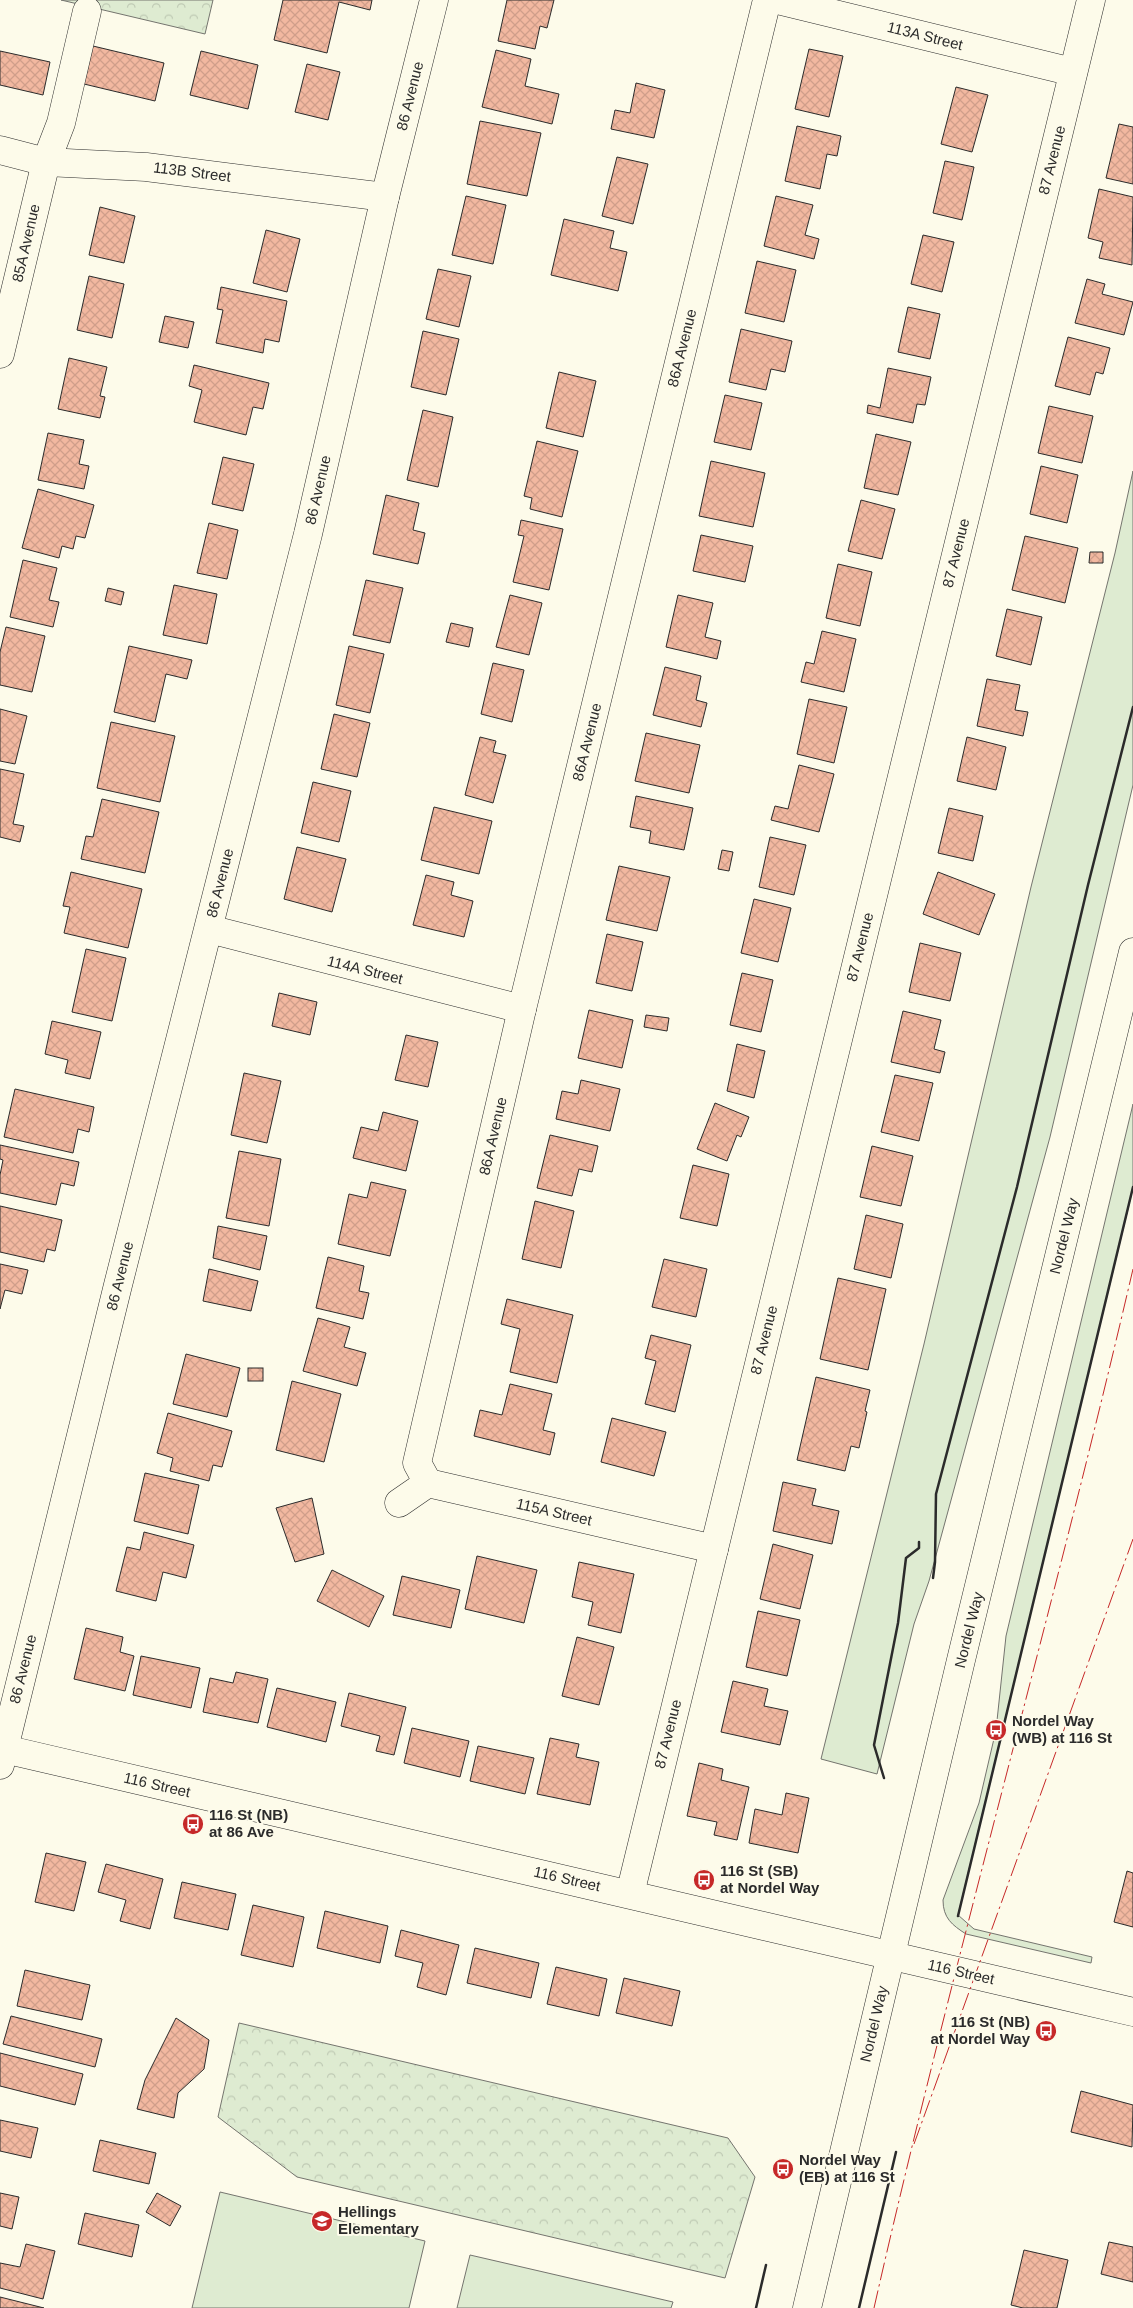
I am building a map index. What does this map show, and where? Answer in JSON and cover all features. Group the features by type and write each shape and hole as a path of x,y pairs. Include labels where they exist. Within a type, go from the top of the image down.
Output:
{"street":[{"name":"86 Avenue","path":"1,1754 308,534 385,197 434,0"},
{"name":"86A Avenue","path":"428,1483 417,1462 522,1009 767,0"},
{"name":"113A Street","path":"777,0 1073,72"},
{"name":"87 Avenue","path":"630,1894 1090,0"},
{"name":"85A Avenue","path":"0,354 46,162 60,123 87,10"},
{"name":"113B Street","path":"0,150 46,162 146,167 385,197"},
{"name":"114A Street","path":"209,929 522,1009"},
{"name":"Nordel Way","path":"807,2308 890,1955 1133,952"},
{"name":"115A Street","path":"428,1483 714,1548"},
{"path":"399,1503 428,1483"},
{"name":"116 Street","path":"1,1754 630,1894 1133,2012"}],"green space":[{"path":"61,0 213,0 205,34"},
{"path":"1133,471 1133,785 1050,1137 929,1581 914,1624 877,1774 821,1759 924,1344 1031,887 1115,553"},
{"path":"1133,1104 1133,1188 958,1915 974,1929 1092,1957 1091,1963 966,1934 949,1920 943,1906 943,1900 979,1803 996,1730 1006,1636"},
{"path":"239,2023 728,2138 755,2177 725,2278 297,2177 218,2117"},
{"path":"220,2192 425,2241 409,2308 192,2308"},
{"path":"470,2255 673,2302 671,2308 457,2308"}],"building":[{"path":"283,0 372,0 370,10 339,2 327,53 274,40"},
{"path":"507,0 554,0 547,28 540,26 535,49 498,41"},
{"path":"93,46 164,63 155,101 84,84"},
{"path":"809,49 843,56 829,117 795,109"},
{"path":"496,50 531,59 525,86 559,94 552,124 482,107"},
{"path":"0,51 50,62 43,95 0,85"},
{"path":"201,51 258,65 248,109 190,95"},
{"path":"307,64 340,72 328,120 295,112"},
{"path":"636,83 665,90 654,138 611,129 615,110 630,113"},
{"path":"956,87 988,95 972,152 941,144"},
{"path":"480,121 541,133 527,196 467,184"},
{"path":"1119,124 1133,127 1133,184 1106,178"},
{"path":"797,126 841,136 837,156 827,154 820,189 785,181"},
{"path":"617,157 648,164 633,224 602,216"},
{"path":"945,161 974,167 962,220 933,213"},
{"path":"1099,189 1133,197 1132,265 1099,258 1103,242 1088,238"},
{"path":"466,196 506,205 493,264 452,255"},
{"path":"776,196 813,205 805,235 819,239 814,259 764,246"},
{"path":"100,207 135,216 124,263 89,255"},
{"path":"564,219 614,231 610,248 627,252 618,291 551,275"},
{"path":"266,230 300,239 287,292 253,283"},
{"path":"923,235 954,242 942,292 911,284"},
{"path":"757,261 796,270 784,322 745,313"},
{"path":"438,269 471,276 459,327 426,319"},
{"path":"89,276 124,284 112,338 77,330"},
{"path":"1087,279 1105,284 1102,294 1133,302 1124,335 1075,323"},
{"path":"221,287 287,301 279,342 265,339 263,353 216,343 223,310 217,309"},
{"path":"908,307 940,314 930,359 898,352"},
{"path":"165,316 194,322 188,348 159,342"},
{"path":"741,329 792,341 785,372 771,369 766,390 729,382"},
{"path":"423,331 459,339 446,395 411,387"},
{"path":"1068,337 1110,348 1103,374 1096,372 1090,395 1055,386"},
{"path":"69,358 107,367 100,396 105,397 100,418 58,409"},
{"path":"194,365 269,383 263,409 253,407 246,435 194,422 202,390 189,386"},
{"path":"888,368 931,377 925,405 917,404 913,423 867,413 868,405 880,408"},
{"path":"559,372 596,381 583,437 546,428"},
{"path":"725,395 762,403 751,450 714,442"},
{"path":"1049,406 1093,416 1082,463 1038,453"},
{"path":"423,410 453,417 438,487 407,480"},
{"path":"48,433 84,440 79,464 89,466 84,489 38,480"},
{"path":"876,434 911,442 898,495 864,488"},
{"path":"537,441 578,451 562,517 530,509 532,498 524,496"},
{"path":"223,457 254,464 243,511 212,504"},
{"path":"711,461 765,473 753,527 699,516"},
{"path":"1041,466 1078,475 1067,523 1030,514"},
{"path":"38,489 94,505 85,538 76,536 73,549 62,546 59,558 22,548"},
{"path":"386,495 419,503 413,530 425,533 418,564 373,554"},
{"path":"861,500 895,509 882,559 848,551"},
{"path":"521,520 563,529 549,590 513,582 524,536 518,535"},
{"path":"209,523 238,530 227,579 197,573"},
{"path":"701,535 753,546 745,582 693,571"},
{"path":"1025,536 1078,548 1065,603 1012,590"},
{"path":"1090,552 1103,552 1103,563 1089,563"},
{"path":"23,560 57,568 49,600 59,602 53,627 10,617"},
{"path":"838,564 872,572 860,626 826,618"},
{"path":"366,580 403,588 390,643 353,635"},
{"path":"174,585 217,594 207,644 163,635"},
{"path":"108,588 124,592 121,605 105,601"},
{"path":"510,595 542,603 529,655 496,647"},
{"path":"678,595 713,603 705,637 721,641 717,659 666,647"},
{"path":"1007,609 1042,617 1031,665 996,656"},
{"path":"451,623 473,628 469,647 446,642"},
{"path":"6,627 45,636 32,692 0,685 0,652"},
{"path":"822,631 856,639 844,692 801,682 806,662 814,664"},
{"path":"129,646 192,660 187,679 166,674 155,722 114,712"},
{"path":"349,646 384,654 370,713 336,705"},
{"path":"493,663 524,670 512,722 481,714"},
{"path":"665,667 701,676 696,700 707,703 701,727 653,715"},
{"path":"987,679 1020,685 1015,710 1028,712 1023,736 977,726"},
{"path":"809,699 847,707 834,763 797,754"},
{"path":"0,709 27,716 15,764 0,761"},
{"path":"334,714 370,723 357,777 321,769"},
{"path":"111,722 175,736 160,802 97,788"},
{"path":"646,733 700,745 689,793 635,781"},
{"path":"480,737 496,741 493,752 506,755 493,803 465,795"},
{"path":"967,737 1006,747 996,790 957,781"},
{"path":"799,765 834,774 819,832 771,820 775,806 788,809"},
{"path":"0,769 24,774 13,824 24,826 20,842 0,837"},
{"path":"313,782 351,791 339,842 301,833"},
{"path":"636,796 693,808 684,850 649,843 651,831 630,827"},
{"path":"102,799 159,812 145,873 81,859 86,836 93,837"},
{"path":"434,807 492,821 479,874 421,860"},
{"path":"949,808 983,816 973,861 938,853"},
{"path":"770,837 806,845 794,895 759,887"},
{"path":"297,847 346,859 332,912 284,899"},
{"path":"722,850 733,852 729,871 718,869"},
{"path":"619,866 670,877 657,931 606,920"},
{"path":"71,872 142,889 128,948 64,933 70,907 63,906"},
{"path":"938,872 995,894 979,935 923,914"},
{"path":"426,875 454,882 451,895 473,901 464,937 413,925"},
{"path":"754,899 791,908 778,962 741,953"},
{"path":"607,934 643,942 632,991 596,983"},
{"path":"920,943 961,953 950,1001 909,992"},
{"path":"86,949 126,958 112,1021 72,1012"},
{"path":"742,973 773,980 761,1032 730,1025"},
{"path":"279,993 317,1002 310,1035 272,1026"},
{"path":"589,1010 633,1020 622,1068 578,1058"},
{"path":"903,1011 941,1020 934,1049 945,1052 940,1073 891,1062"},
{"path":"646,1015 669,1018 667,1031 644,1027"},
{"path":"52,1021 101,1032 90,1079 65,1073 68,1060 45,1054"},
{"path":"406,1035 438,1042 428,1087 395,1080"},
{"path":"737,1044 765,1051 754,1098 727,1091"},
{"path":"244,1073 281,1081 267,1143 231,1135"},
{"path":"895,1075 933,1083 919,1141 881,1132"},
{"path":"581,1080 620,1089 610,1131 556,1119 562,1091 578,1094"},
{"path":"15,1089 94,1107 89,1132 78,1129 73,1153 4,1137"},
{"path":"715,1103 749,1117 741,1137 737,1135 727,1161 697,1149"},
{"path":"383,1112 418,1121 406,1171 353,1158 361,1127 378,1131"},
{"path":"550,1135 598,1146 592,1172 579,1169 572,1196 537,1188"},
{"path":"0,1145 79,1162 74,1186 61,1183 56,1205 0,1193 0,1175 3,1160 0,1159"},
{"path":"872,1146 913,1156 901,1206 860,1197"},
{"path":"239,1151 281,1159 269,1226 226,1218"},
{"path":"693,1165 729,1174 717,1226 680,1218"},
{"path":"371,1182 406,1190 390,1256 338,1244 349,1194 367,1198"},
{"path":"535,1201 574,1211 561,1268 522,1259"},
{"path":"0,1206 62,1220 55,1251 47,1249 44,1262 0,1252"},
{"path":"866,1215 903,1224 891,1278 854,1269"},
{"path":"218,1226 267,1236 260,1270 213,1258"},
{"path":"328,1257 364,1266 359,1291 369,1293 363,1319 316,1308"},
{"path":"664,1259 707,1269 696,1317 652,1307"},
{"path":"0,1264 28,1270 22,1294 5,1290 0,1309"},
{"path":"209,1269 258,1281 251,1311 203,1301"},
{"path":"838,1278 886,1289 868,1370 820,1359"},
{"path":"507,1299 573,1315 557,1383 510,1372 520,1329 501,1324"},
{"path":"318,1318 350,1327 344,1347 366,1353 357,1386 303,1371"},
{"path":"651,1335 691,1345 675,1412 645,1404 656,1361 645,1358"},
{"path":"186,1354 240,1368 227,1417 173,1404"},
{"path":"248,1368 263,1368 263,1381 248,1381"},
{"path":"816,1377 870,1390 859,1448 851,1446 845,1471 797,1460"},
{"path":"292,1381 341,1394 324,1462 276,1450"},
{"path":"510,1384 552,1394 543,1430 555,1433 550,1455 474,1436 480,1410 502,1415"},
{"path":"168,1413 232,1431 222,1467 213,1465 209,1481 170,1471 173,1458 157,1453"},
{"path":"612,1418 666,1432 654,1476 601,1462"},
{"path":"145,1473 199,1485 188,1534 134,1521"},
{"path":"783,1482 816,1489 812,1505 839,1511 832,1544 773,1531"},
{"path":"312,1498 324,1554 295,1562 276,1508"},
{"path":"144,1532 194,1545 186,1578 163,1572 156,1601 116,1591 127,1547 140,1550"},
{"path":"773,1544 813,1555 800,1609 760,1599"},
{"path":"477,1556 537,1570 524,1623 465,1609"},
{"path":"579,1562 634,1574 621,1633 588,1625 593,1602 572,1597"},
{"path":"332,1570 384,1596 369,1627 317,1601"},
{"path":"402,1576 460,1590 451,1628 393,1615"},
{"path":"758,1611 800,1620 787,1676 746,1667"},
{"path":"86,1628 123,1637 120,1652 134,1656 125,1691 74,1679"},
{"path":"577,1637 614,1647 599,1705 562,1696"},
{"path":"141,1656 200,1668 191,1708 133,1695"},
{"path":"236,1672 268,1679 258,1723 203,1712 210,1678 233,1683"},
{"path":"733,1681 768,1689 764,1706 788,1711 780,1745 721,1732"},
{"path":"277,1688 336,1702 326,1742 267,1727"},
{"path":"349,1693 406,1707 394,1755 376,1751 380,1736 341,1726"},
{"path":"412,1728 469,1741 460,1777 404,1763"},
{"path":"550,1738 579,1744 576,1757 599,1762 590,1805 537,1794"},
{"path":"478,1746 534,1758 525,1794 470,1781"},
{"path":"699,1763 723,1769 721,1780 749,1787 737,1840 714,1835 717,1822 687,1816"},
{"path":"786,1793 809,1798 798,1853 749,1843 755,1809 782,1815"},
{"path":"46,1853 86,1862 74,1911 35,1902"},
{"path":"106,1864 163,1879 150,1929 120,1921 126,1900 98,1892"},
{"path":"1127,1871 1133,1873 1133,1927 1114,1922"},
{"path":"182,1882 236,1894 228,1930 174,1918"},
{"path":"253,1905 304,1917 293,1967 241,1955"},
{"path":"325,1911 388,1926 380,1963 317,1948"},
{"path":"401,1930 459,1945 446,1995 417,1987 423,1963 395,1956"},
{"path":"475,1948 539,1963 531,1998 467,1983"},
{"path":"556,1967 607,1979 599,2016 547,2004"},
{"path":"25,1970 90,1985 82,2020 17,2006"},
{"path":"624,1978 680,1991 672,2026 616,2013"},
{"path":"11,2016 102,2039 95,2067 3,2044"},
{"path":"176,2018 209,2040 204,2069 178,2093 174,2118 137,2109 145,2080"},
{"path":"0,2053 83,2074 75,2105 0,2086"},
{"path":"1081,2091 1133,2105 1132,2147 1071,2132"},
{"path":"0,2120 38,2128 31,2158 0,2151"},
{"path":"100,2140 156,2153 149,2184 93,2171"},
{"path":"0,2193 19,2197 12,2229 0,2226"},
{"path":"157,2193 181,2206 170,2226 146,2212"},
{"path":"85,2213 139,2225 132,2257 78,2244"},
{"path":"1109,2242 1133,2247 1133,2282 1101,2274"},
{"path":"26,2244 55,2251 43,2299 0,2288 0,2263 20,2267"},
{"path":"1024,2250 1068,2260 1057,2308 1023,2308 1011,2305"},
{"path":"0,2297 44,2308 0,2308"}],"wall":[{"path":"933,1578 936,1494 1017,1187 1088,885 1133,707"},
{"path":"958,1916 1133,1187"},
{"path":"884,1778 874,1745 898,1623 906,1558 919,1548 919,1542"},
{"path":"859,2308 896,2152"},
{"path":"756,2308 766,2265"}],"power":[{"path":"874,2308 936,2048 1102,1399 1133,1269"},
{"path":"914,2144 1133,1539"}],"place":[{"name":"Nordel Way (WB) at 116 St","path":"996,1730"},
{"name":"116 St (NB) at 86 Ave","path":"193,1824"},
{"name":"116 St (SB) at Nordel Way","path":"704,1880"},
{"name":"116 St (NB) at Nordel Way","path":"1046,2031"},
{"name":"Nordel Way (EB) at 116 St","path":"783,2169"},
{"name":"Hellings Elementary","path":"322,2221"}]}
